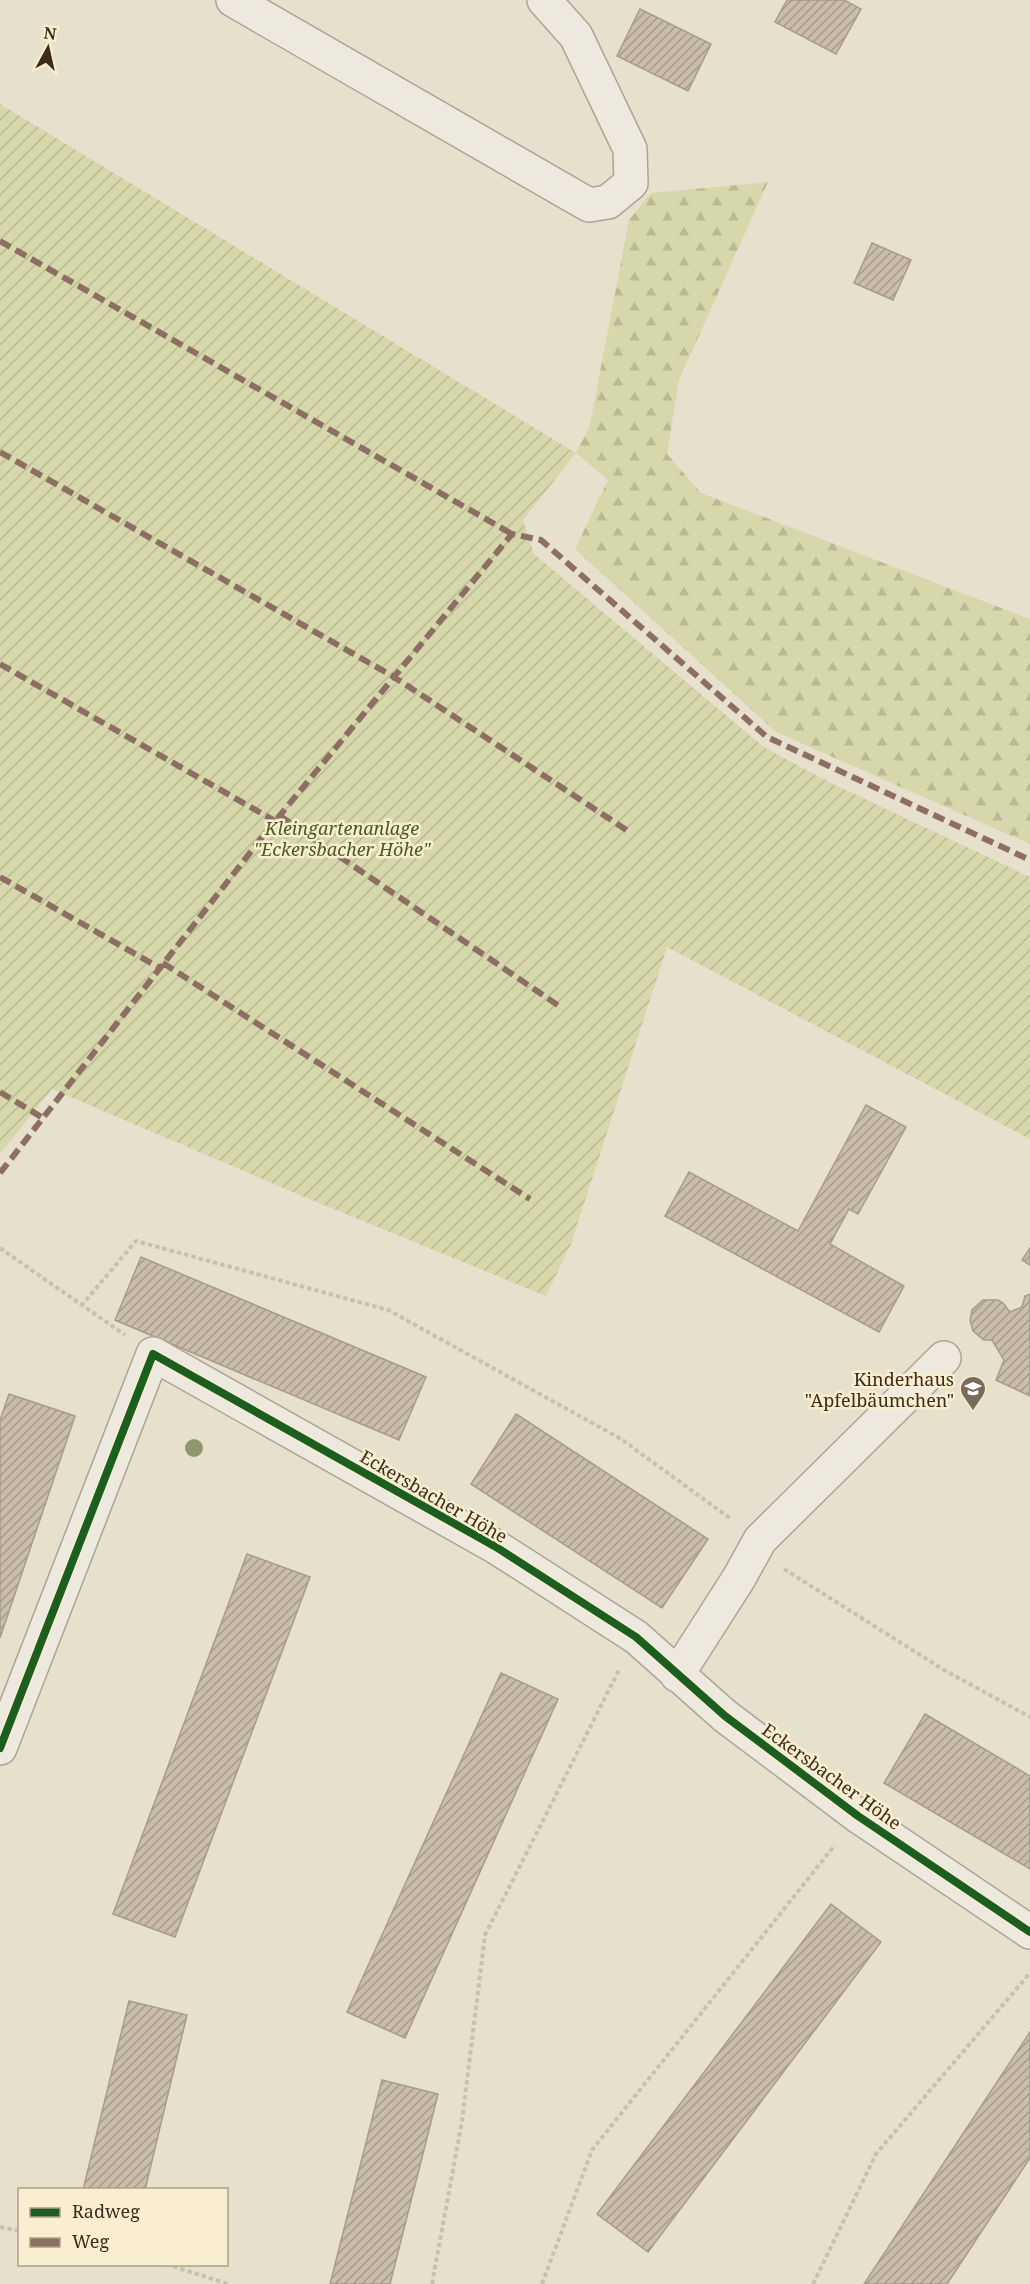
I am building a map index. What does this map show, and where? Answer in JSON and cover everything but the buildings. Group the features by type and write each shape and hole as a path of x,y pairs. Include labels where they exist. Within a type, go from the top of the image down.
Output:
{"street":[{"path":"233,0 589,206 608,202 630,183 630,149 576,36 544,0"},
{"path":"0,1748 153,1354"},
{"name":"Eckersbacher Höhe","path":"153,1354 496,1547 636,1637 724,1716 858,1816 1030,1932"},
{"path":"677,1675 739,1578 760,1540 944,1358"}],"path":[{"path":"81,1306 136,1241 388,1310 621,1439 760,1540 775,1564 944,1670 1030,1717"},
{"path":"0,1248 153,1354"},
{"path":"432,2284 462,2121 484,1935 636,1637"},
{"path":"542,2284 592,2150 858,1816"},
{"path":"813,2284 876,2154 1030,1972"},
{"path":"0,2227 18,2231"},
{"path":"169,2266 228,2284"}],"green space":[{"name":"Kleingartenanlage \"Eckersbacher Höhe\"","path":"0,104 576,453 523,520 534,554 765,748 831,783 1030,877 1030,1139 667,947 571,1244 546,1296 302,1196 52,1089 0,1154"},
{"path":"768,182 679,380 667,454 701,493 1030,619 1030,844 776,732 575,549 608,480 576,453 590,425 629,220 651,193"}],"marked path":[{"path":"0,241 512,534"},
{"path":"0,452 394,677 631,833"},
{"path":"0,1173 267,831 512,534 541,540 767,737 1030,860"},
{"path":"0,664 275,821"},
{"path":"280,816 559,1006"},
{"path":"0,877 160,968"},
{"path":"163,963 530,1199"},
{"path":"0,1092 43,1118"}],"cycle path":[{"path":"0,1748 153,1354 496,1547 636,1637 725,1716 858,1816 1030,1932"}],"place":[{"name":"Kinderhaus \"Apfelbäumchen\"","path":"973,1412"}]}
